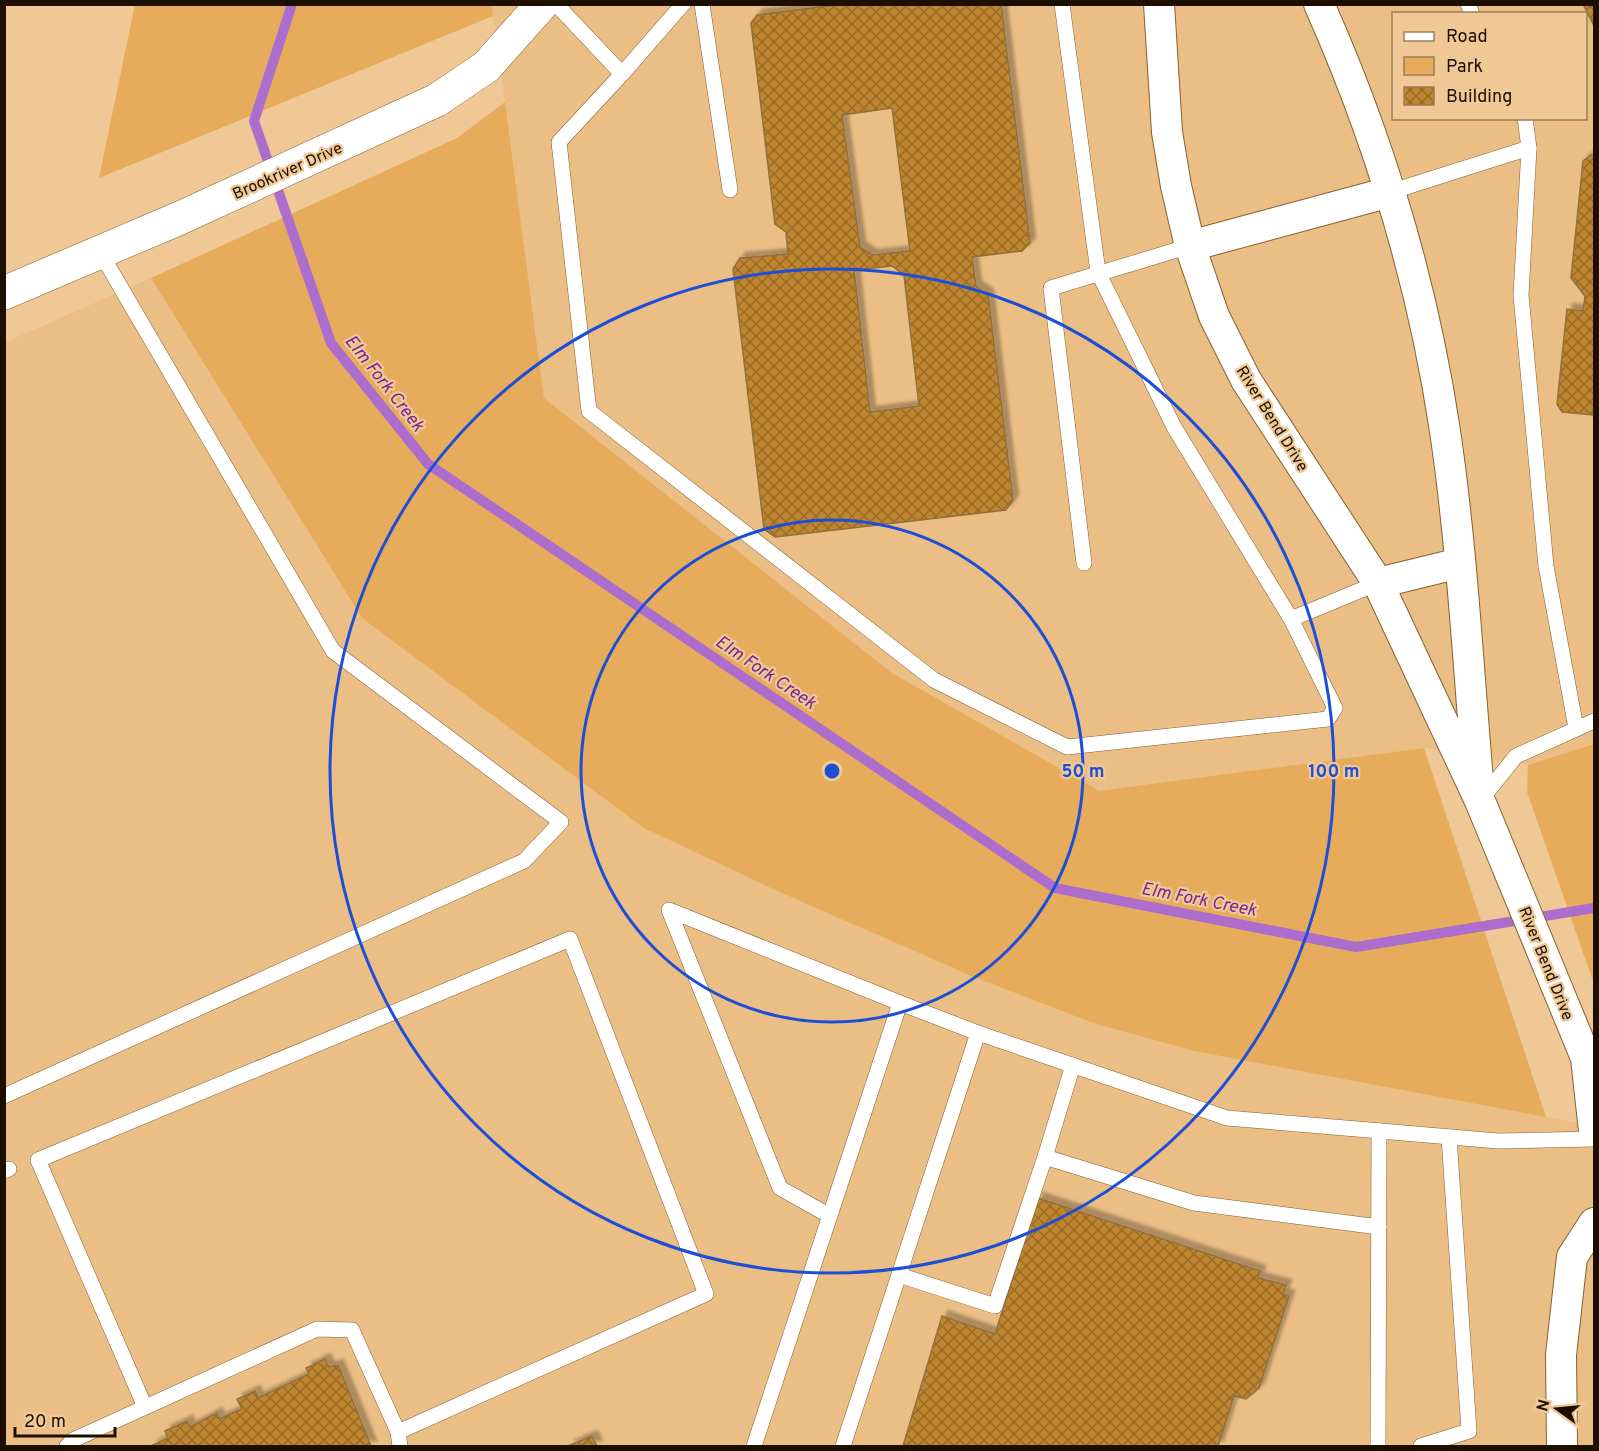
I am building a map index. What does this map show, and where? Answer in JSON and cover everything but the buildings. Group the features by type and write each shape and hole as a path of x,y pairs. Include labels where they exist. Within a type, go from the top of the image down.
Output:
{"street":[{"name":"Brookriver Drive","path":"4,293 180,218 438,100 486,67 543,4"},
{"name":"River Bend Drive","path":"1159,4 1167,132 1176,186 1190,246 1214,316 1246,380 1378,584 1484,811 1586,1058 1594,1131"},
{"name":"River Bend Drive","path":"1319,4 1345,62 1390,192 1418,295 1445,430 1484,811"},
{"path":"1190,246 1390,192"},
{"path":"1378,584 1460,563"},
{"path":"1562,1446 1561,1355 1572,1257 1594,1223"}],"lane":[{"path":"556,4 622,74"},
{"path":"683,4 559,142 589,411 934,680 1067,747 1328,719 1335,708 1291,619 1174,427 1098,272 1062,4"},
{"path":"702,4 730,190"},
{"path":"1525,120 1529,148 1521,295 1546,566 1576,728"},
{"path":"1390,192 1529,148"},
{"path":"1084,563 1051,288 1190,246"},
{"path":"4,1096 524,861 561,822 333,651 100,252"},
{"path":"1291,619 1378,584"},
{"path":"1484,811 1516,756 1594,721"},
{"path":"830,1216 780,1188 669,910 978,1033 1227,1118 1498,1141 1594,1139"},
{"path":"67,1446 73,1440 317,1329 352,1330 399,1439 706,1294 570,939 38,1160 145,1407"},
{"path":"754,1446 900,1003"},
{"path":"843,1446 978,1033"},
{"path":"899,1275 995,1306 1073,1065"},
{"path":"1378,1446 1379,1131"},
{"path":"1421,1446 1469,1431 1449,1137"},
{"path":"1045,1157 1194,1203 1379,1227"}],"shaded area":[{"path":"492,5 1594,5 1594,744 1528,765 1424,748 1100,792 892,673 544,398"},
{"path":"151,278 362,618 784,894 974,977 1093,1023 1194,1051 1594,1126 1594,1446 5,1446 4,343"}],"green space":[{"path":"135,4 492,4 493,16 99,178"},
{"path":"505,102 544,398 892,673 1099,791 1424,748 1546,1117 1194,1051 1093,1023 974,977 784,894 644,828 362,618 151,278 457,138"},
{"path":"1594,744 1594,984 1527,792 1528,765"}],"waterway":[{"name":"Elm Fork Creek","path":"292,4 254,121 331,343 428,464 1055,888 1356,947 1594,908"}]}
